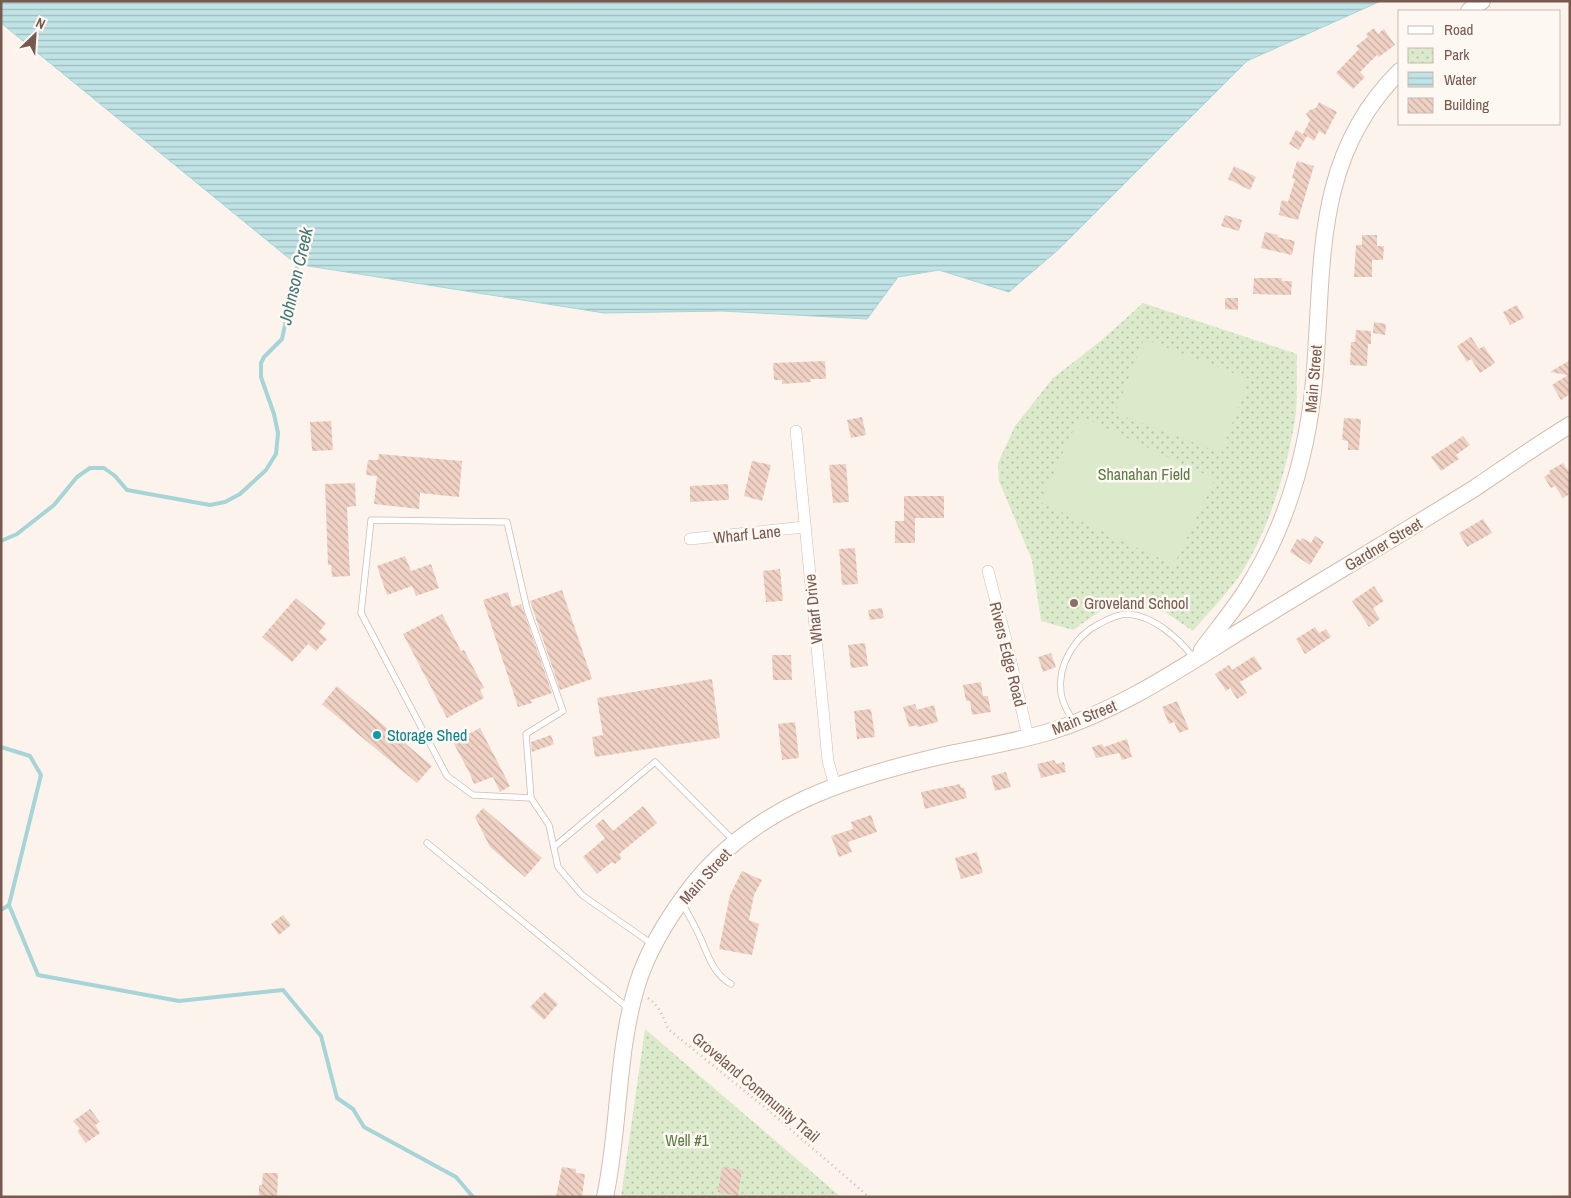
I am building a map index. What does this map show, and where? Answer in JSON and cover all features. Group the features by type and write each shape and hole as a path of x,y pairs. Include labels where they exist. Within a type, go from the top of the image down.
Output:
{"main road":[{"path":"1470,10 1482,1"},
{"name":"Main Street","path":"605,1197 631,1011 636,990 654,945 681,902 694,884 735,842 766,820 801,800 835,786 893,768 1028,737 1074,723 1106,710 1194,659 1245,591 1267,551 1295,484 1306,441 1311,409 1325,224 1333,188 1353,133 1366,110 1398,72"},
{"name":"Gardner Street","path":"1194,659 1473,488 1570,425"}],"street":[{"name":"Wharf Drive","path":"796,431 828,761 835,786"},
{"name":"Wharf Lane","path":"690,539 804,527"},
{"name":"Rivers Edge Road","path":"988,572 1028,737"}],"lane":[{"path":"530,798 473,795 447,776 361,612 371,520 507,522 526,609 562,711 526,734 530,798 549,824 558,867 582,895 654,945"},
{"path":"1074,723 1064,707 1060,692 1062,672 1069,652 1079,638 1093,627 1111,618 1127,614 1148,619 1180,641 1194,659"},
{"path":"554,848 655,762 735,842"},
{"path":"427,843 631,1011"},
{"path":"681,902 699,934 713,968 722,979 731,984"}],"path":[{"name":"Groveland Community Trail","path":"636,990 654,1002 668,1028 768,1110 869,1197"}],"green space":[{"name":"Shanahan Field","path":"1143,303 1297,354 1296,412 1287,460 1275,500 1260,539 1235,582 1193,631 1165,612 1113,602 1073,630 1041,621 1032,560 999,481 998,463 1015,426 1053,378 1102,340"},
{"path":"1144,339 1249,379 1221,453 1115,413"},
{"path":"1080,416 1215,479 1174,565 1040,502"},
{"name":"Well #1","path":"645,1029 841,1197 621,1197"}],"water":[{"path":"1,1 1381,1 1247,61 1059,249 1009,292 939,270 898,277 867,319 722,311 604,313 296,264 1,23"}],"building":[{"path":"1374,28 1378,34 1384,29 1395,45 1379,57 1377,55 1360,72 1365,77 1353,89 1336,73 1359,49 1356,46 1368,37 1366,34"},
{"path":"1319,102 1337,112 1325,135 1319,131 1314,141 1307,136 1299,150 1289,144 1296,130 1306,136 1303,134 1310,120 1306,114 1316,108"},
{"path":"1297,161 1314,166 1298,220 1279,215 1281,202 1283,200 1288,202 1295,179 1292,178"},
{"path":"1234,166 1256,177 1250,190 1228,179"},
{"path":"1225,215 1242,220 1239,231 1221,226"},
{"path":"1265,232 1295,241 1292,255 1261,248"},
{"path":"1362,235 1377,235 1377,246 1384,246 1383,260 1372,260 1372,277 1354,277 1356,245 1362,245"},
{"path":"1254,278 1282,278 1282,281 1292,281 1291,295 1253,294"},
{"path":"1225,298 1238,298 1238,310 1225,309"},
{"path":"1517,305 1524,318 1510,325 1503,312"},
{"path":"1374,322 1386,324 1385,335 1373,333"},
{"path":"1356,330 1371,331 1371,344 1368,344 1367,366 1350,365 1351,342 1355,342"},
{"path":"1471,337 1479,349 1484,346 1495,363 1480,373 1471,359 1467,362 1457,346"},
{"path":"1570,360 1570,394 1561,400 1552,385 1568,375 1550,372"},
{"path":"825,361 826,379 810,379 811,382 782,384 782,380 774,380 773,363"},
{"path":"862,417 866,435 851,438 847,420"},
{"path":"1344,418 1361,419 1359,450 1348,450 1348,441 1342,440"},
{"path":"331,421 333,450 312,451 310,422"},
{"path":"1463,436 1470,445 1456,455 1459,459 1441,471 1431,457"},
{"path":"379,454 462,461 459,497 420,493 419,509 374,504 377,476 366,475 368,460 378,460"},
{"path":"752,461 771,465 762,501 744,496"},
{"path":"1563,463 1570,473 1570,494 1563,498 1555,486 1551,488 1544,477 1550,473 1549,471"},
{"path":"846,464 849,502 833,503 829,465"},
{"path":"355,483 356,506 347,507 350,576 332,577 331,565 328,565 325,484"},
{"path":"728,484 729,500 690,502 690,486"},
{"path":"904,496 944,496 944,518 915,518 915,543 895,543 895,521 904,521"},
{"path":"1483,519 1492,533 1467,547 1459,533"},
{"path":"1315,536 1324,542 1310,565 1290,552 1297,539 1300,541 1302,538 1311,543"},
{"path":"855,548 858,584 842,585 839,549"},
{"path":"405,556 411,571 431,564 439,588 416,596 412,586 387,595 377,566"},
{"path":"780,569 783,601 766,602 763,571"},
{"path":"1374,586 1384,601 1373,608 1380,619 1369,627 1352,601"},
{"path":"562,590 592,679 560,690 530,601"},
{"path":"508,592 512,607 521,604 552,693 531,700 532,703 518,707 483,600"},
{"path":"296,598 326,623 319,632 327,639 316,651 308,644 292,662 262,637"},
{"path":"882,608 884,618 870,620 868,610"},
{"path":"442,614 461,651 464,650 484,688 480,690 484,698 447,718 403,634"},
{"path":"1315,627 1319,633 1326,629 1331,637 1305,654 1296,639"},
{"path":"865,643 868,666 851,668 848,645"},
{"path":"1051,653 1056,667 1043,672 1038,657"},
{"path":"772,655 791,655 792,680 773,680"},
{"path":"1254,656 1262,669 1240,682 1247,693 1237,699 1230,688 1226,691 1215,674 1229,665 1232,670"},
{"path":"712,679 720,738 595,757 592,737 603,735 597,698"},
{"path":"981,682 983,696 988,696 991,712 972,715 970,701 966,701 963,685"},
{"name":"Storage Shed","path":"337,686 432,766 417,783 322,704"},
{"path":"1177,701 1189,729 1179,733 1174,722 1169,724 1162,707"},
{"path":"915,704 917,710 934,705 938,722 918,727 917,725 909,727 903,707"},
{"path":"871,709 875,737 857,739 854,711"},
{"path":"795,722 799,758 782,760 778,724"},
{"path":"480,728 510,786 500,792 493,777 474,784 453,742"},
{"path":"551,735 554,744 532,752 531,742"},
{"path":"1127,739 1132,757 1122,760 1119,753 1096,758 1092,747 1102,744 1104,747"},
{"path":"1054,760 1056,764 1064,762 1066,772 1041,778 1037,764"},
{"path":"1006,772 1011,787 995,791 991,776"},
{"path":"960,784 961,788 964,787 967,798 925,809 921,792"},
{"path":"643,806 657,823 619,854 622,858 615,864 612,862 597,874 583,857 605,838 595,826 603,819 613,831"},
{"path":"483,808 542,858 525,877 490,847 475,817"},
{"path":"871,815 877,832 848,842 852,852 839,857 831,836 853,829 851,822"},
{"path":"977,852 983,873 961,879 955,858"},
{"path":"742,871 762,880 754,895 749,920 759,924 752,955 719,949 730,895"},
{"path":"283,915 291,925 279,935 271,924"},
{"path":"545,992 558,1004 544,1020 530,1007"},
{"path":"90,1109 100,1122 95,1125 100,1133 86,1143 77,1131 80,1129 73,1121"},
{"path":"562,1167 576,1169 576,1173 585,1174 582,1197 556,1197"},
{"path":"722,1167 742,1170 738,1196 718,1192"},
{"path":"263,1173 278,1173 277,1197 259,1197 259,1185 262,1185"}],"waterway":[{"name":"Johnson Creek","path":"1,541 17,534 54,505 77,477 90,468 104,468 115,476 127,490 210,505 225,502 240,494 266,470 276,454 278,433 274,414 261,377 261,363 264,357 282,339 299,259"},
{"path":"1,747 30,756 41,775 9,905 1,910"},
{"path":"9,905 38,975 179,1001 283,990 321,1036 337,1098 353,1109 364,1127 456,1177 473,1197"}],"place":[{"name":"Groveland School","path":"1074,603"},
{"name":"Storage Shed","path":"377,735"}]}
